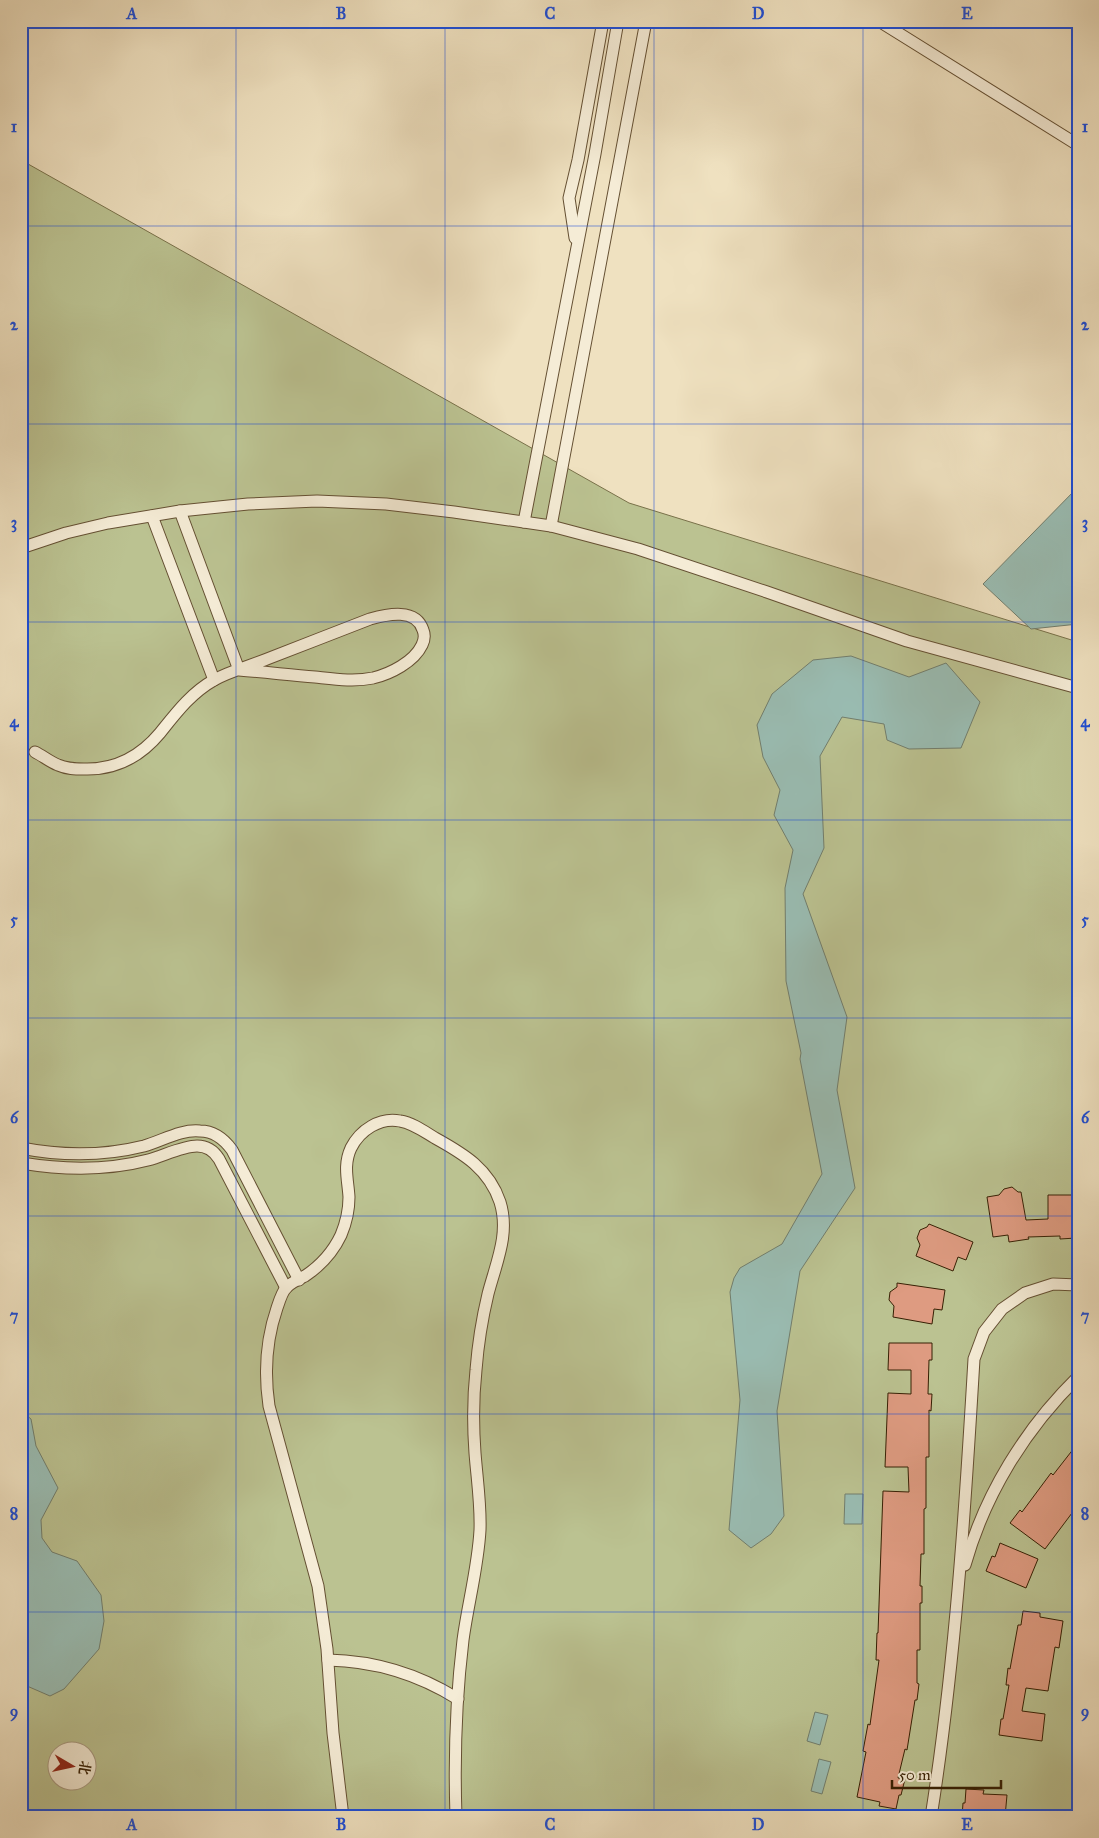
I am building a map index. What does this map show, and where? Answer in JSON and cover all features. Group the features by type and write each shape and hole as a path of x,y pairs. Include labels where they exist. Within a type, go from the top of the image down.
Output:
{"street":[{"path":"576,247 569,198 578,160 603,21"},
{"path":"524,522 595,154 618,21"},
{"path":"551,526 646,21"},
{"path":"879,21 1078,145"},
{"path":"21,548 66,533 108,523 180,511 248,504 317,501 386,504 524,522 551,526 638,549 907,641 1078,688"},
{"path":"180,511 239,670"},
{"path":"152,516 214,680"},
{"path":"35,752 58,765 72,769 99,770 111,768 143,751 193,695 214,680 239,670 384,615 398,614 413,617 421,624 424,634 423,644 407,662 391,672 372,678 346,680 239,670"},
{"path":"343,1817 333,1733 323,1617 316,1578 273,1423 266,1389 266,1354 278,1304 286,1288 316,1268 330,1254 340,1236 347,1217 349,1197 346,1162 358,1136 370,1126 385,1121 400,1121 415,1127 469,1158 486,1175 495,1189 502,1212 504,1236 488,1293 476,1372 474,1426 480,1527 475,1576 469,1599 463,1642 458,1699 455,1763 456,1817"},
{"path":"21,1148 63,1153 104,1152 144,1146 192,1130 211,1133 220,1137 232,1150 299,1280"},
{"path":"21,1163 62,1168 105,1168 148,1160 194,1146 206,1147 219,1159 286,1288"},
{"path":"931,1817 947,1707 960,1583 974,1359 984,1332 1002,1309 1025,1293 1053,1284 1078,1285"},
{"path":"960,1583 977,1530 1000,1479 1030,1432 1078,1377"},
{"path":"328,1660 367,1663 396,1670 424,1680 458,1699"}],"green space":[{"path":"21,160 629,503 1078,642 1078,1817 21,1817"}],"water":[{"path":"1078,487 1078,624 1031,629 983,584"},
{"path":"851,656 909,677 946,663 980,702 961,748 909,749 887,740 884,724 842,717 820,756 824,848 803,894 847,1017 837,1090 855,1188 800,1271 777,1411 784,1516 771,1534 751,1548 729,1530 740,1400 730,1292 734,1278 740,1268 782,1244 822,1174 800,1059 801,1053 786,981 785,888 793,850 774,815 780,790 763,757 757,725 772,694 813,660"},
{"path":"21,1411 31,1419 36,1446 58,1488 41,1520 42,1538 52,1552 77,1561 101,1595 104,1621 99,1649 64,1689 50,1696 27,1686 21,1677"},
{"path":"845,1494 863,1494 862,1524 844,1524"},
{"path":"815,1712 828,1715 820,1745 807,1741"},
{"path":"819,1759 831,1762 822,1794 811,1791"}],"building":[{"path":"1012,1187 1021,1192 1026,1220 1048,1219 1048,1195 1075,1195 1076,1238 1060,1239 1060,1236 1028,1237 1029,1239 1009,1242 1008,1235 993,1237 987,1197 999,1195 1004,1189"},
{"path":"929,1224 973,1242 966,1260 958,1257 953,1271 916,1256 920,1245 917,1238 920,1230"},
{"path":"897,1283 945,1290 942,1310 934,1309 932,1324 893,1317 894,1306 889,1300 890,1292 897,1287"},
{"path":"889,1343 932,1343 932,1360 929,1360 928,1394 932,1394 931,1411 929,1410 929,1457 926,1457 924,1554 921,1554 920,1586 922,1586 922,1603 920,1603 920,1650 917,1650 917,1683 919,1684 907,1750 905,1749 898,1778 905,1779 896,1809 879,1806 880,1802 857,1797 866,1752 863,1751 868,1724 870,1725 879,1660 876,1660 883,1491 909,1492 908,1467 885,1467 888,1393 911,1394 911,1370 888,1370"},
{"path":"1078,1443 1078,1505 1045,1549 1010,1523 1020,1510 1022,1512 1051,1473 1053,1475"},
{"path":"1000,1543 1038,1559 1026,1588 986,1571 992,1556 995,1557"},
{"path":"1023,1611 1040,1613 1040,1617 1063,1621 1059,1648 1055,1647 1048,1691 1026,1688 1022,1711 1045,1714 1042,1741 999,1735 1009,1685 1006,1685 1008,1668 1010,1669 1018,1625 1021,1625"},
{"path":"966,1789 984,1790 983,1794 1007,1795 1005,1817 962,1817"}]}
